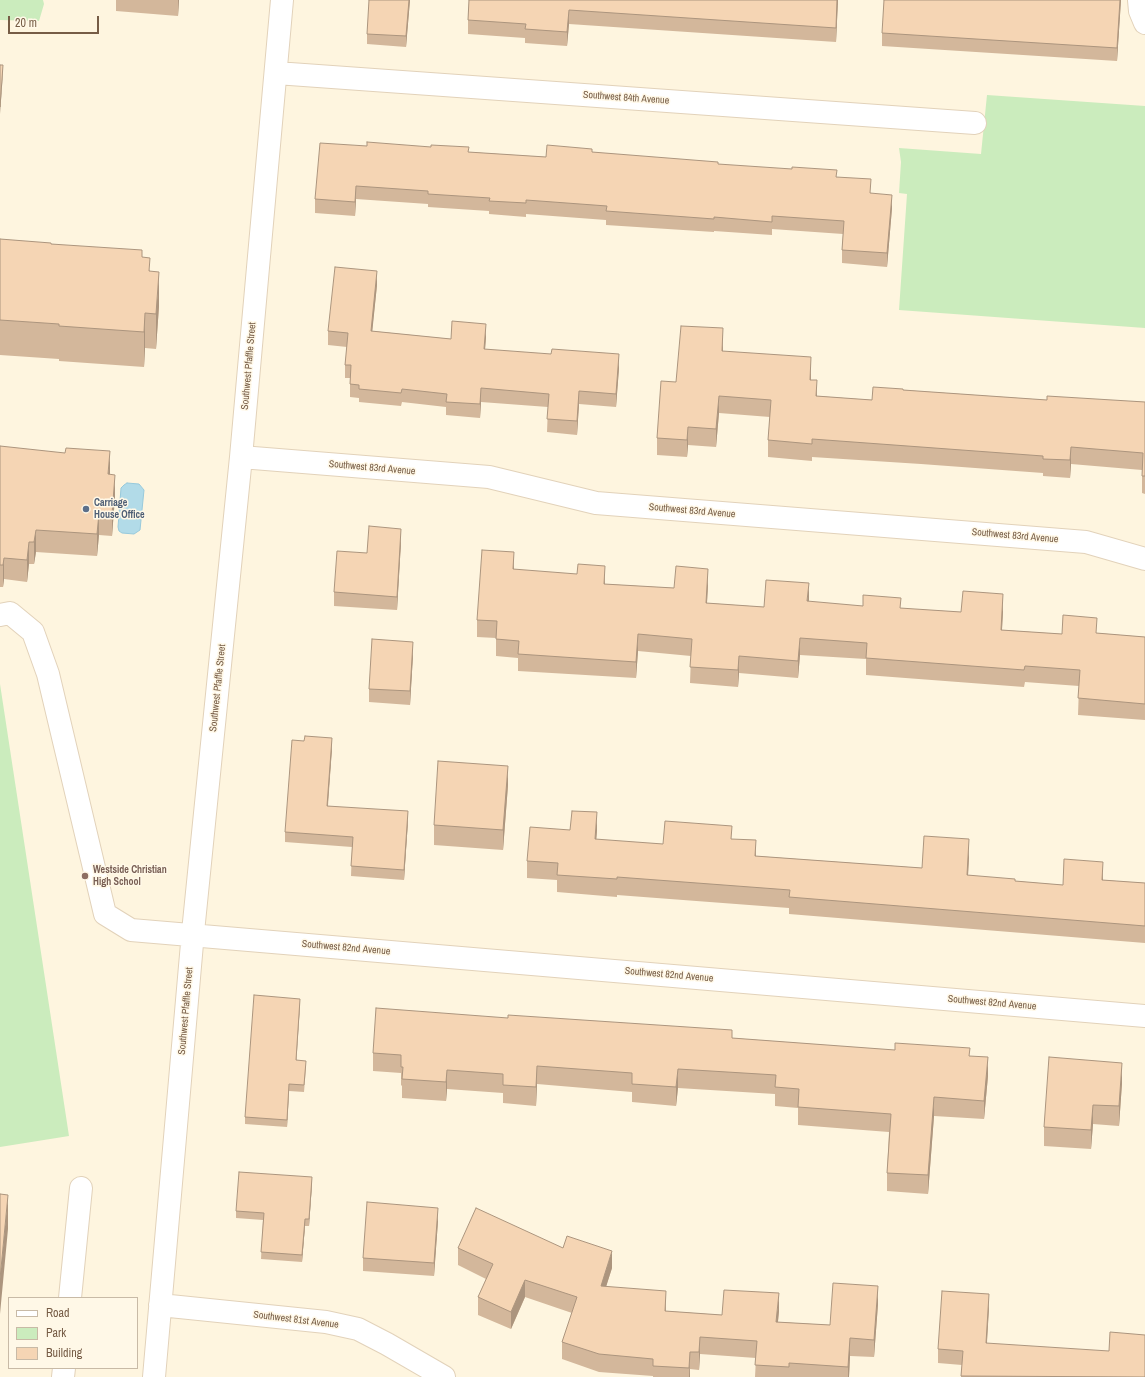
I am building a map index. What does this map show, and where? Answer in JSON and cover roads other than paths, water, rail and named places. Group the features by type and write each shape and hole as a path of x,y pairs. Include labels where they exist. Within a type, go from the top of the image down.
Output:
{"street":[{"name":"Southwest Pfaffle Street","path":"154,1377 193,934 240,457 282,0"},
{"path":"1139,0 1140,10 1145,23"},
{"name":"Southwest 84th Avenue","path":"276,73 975,123"},
{"name":"Southwest 83rd Avenue","path":"240,457 489,477 596,503 1086,542 1145,559"},
{"name":"Southwest 82nd Avenue","path":"0,615 10,613 33,632 48,674 105,914 131,930 193,934 1145,1016"},
{"path":"70,1297 81,1188"},
{"name":"Southwest 81st Avenue","path":"160,1305 326,1322 358,1330 444,1377"}],"water":[{"path":"127,483 139,484 144,490 140,530 134,534 122,533 119,531 118,527 121,488"}],"place":[{"name":"Carriage House Office","path":"86,509"},
{"name":"Westside Christian High School","path":"85,876"}]}
